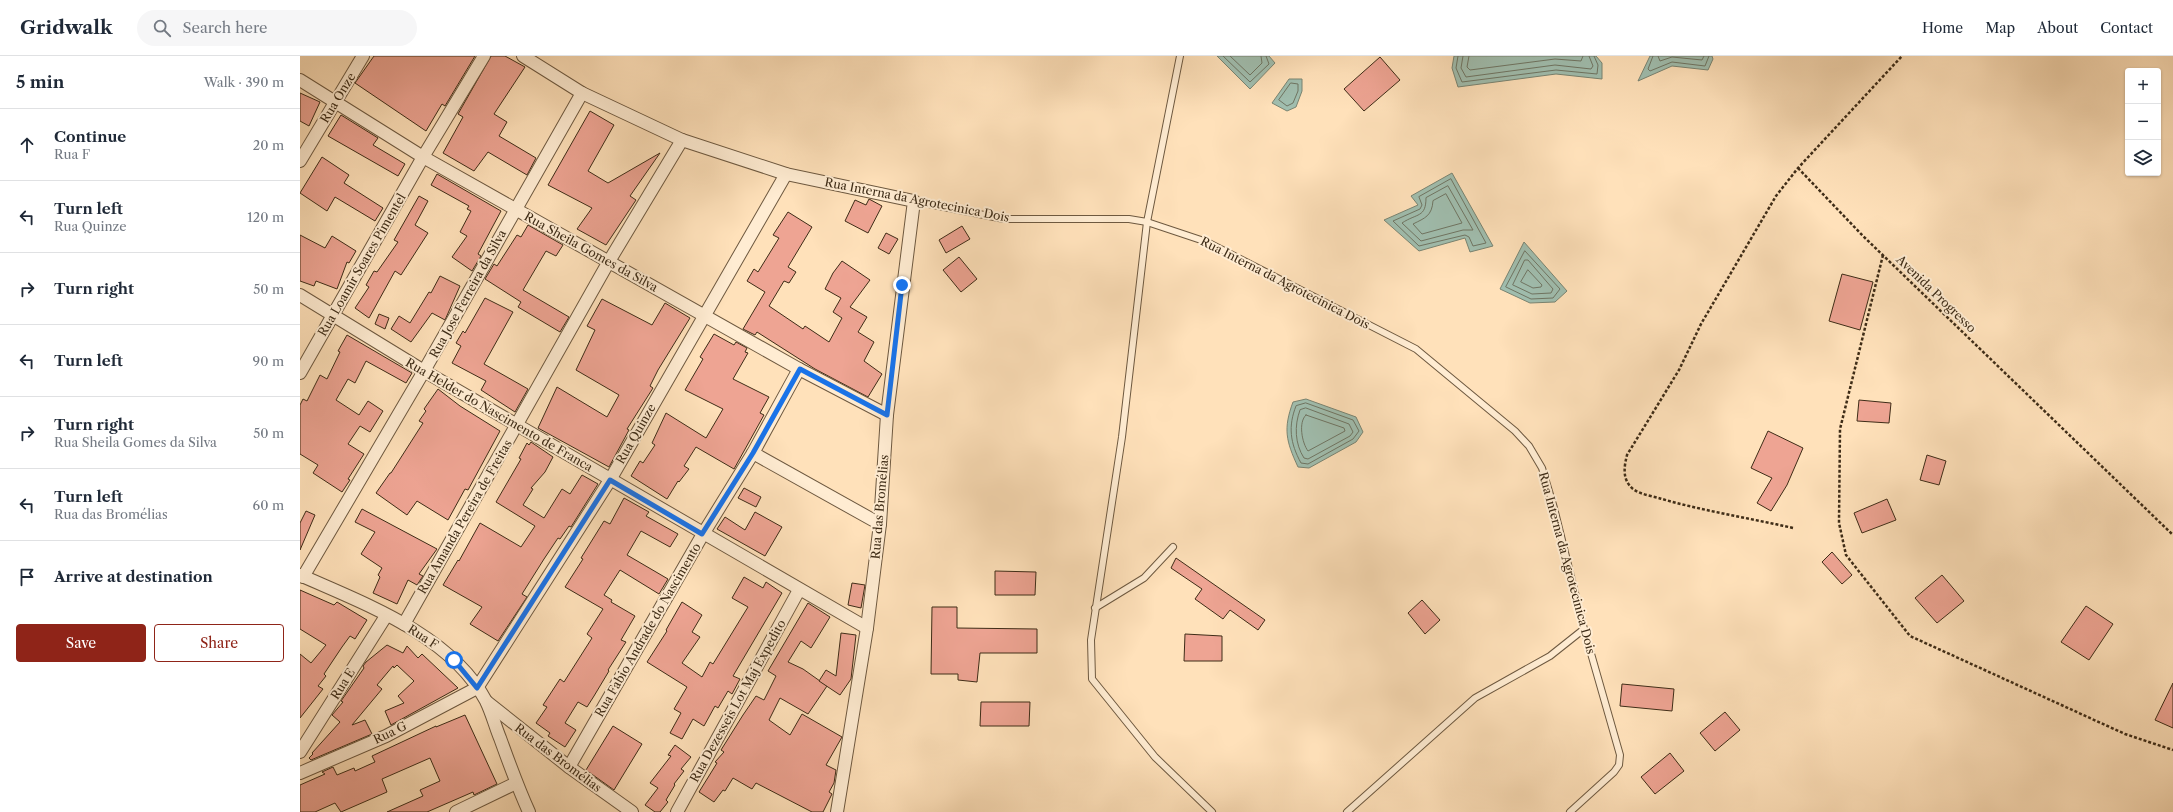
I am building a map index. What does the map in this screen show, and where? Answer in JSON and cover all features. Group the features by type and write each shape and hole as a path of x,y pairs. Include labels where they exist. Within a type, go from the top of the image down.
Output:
{"street":[{"name":"Rua Onze","path":"300,161 363,56"},
{"name":"Rua Loamir Soares Pimentel","path":"300,373 423,157 484,56"},
{"name":"Rua Interna da Agrotecinica Dois","path":"523,56 582,93 682,140 786,174 914,201"},
{"name":"Rua Sheila Gomes da Silva","path":"300,80 423,157 608,263 705,314 800,369 887,415"},
{"name":"Rua Jose Ferreira da Silva","path":"302,576 424,371 582,93"},
{"name":"Rua Amanda Pereira de Freitas","path":"404,624 608,263 682,140"},
{"name":"Rua Quinze","path":"477,688 610,480 786,174"},
{"name":"Rua das Bromélias","path":"837,812 867,628 880,524 887,415 914,201"},
{"name":"Rua Helder do Nascimento de Franca","path":"300,295 424,371 702,534 867,628"},
{"name":"Rua Fabio Andrade do Nascimento","path":"569,767 702,534 753,453 800,369"},
{"path":"753,453 880,524"},
{"name":"Rua F","path":"302,576 404,624 454,660 477,688 486,702 516,783 529,812"},
{"name":"Rua Dezesseis Lot Maj Expedito","path":"677,812 799,590"},
{"name":"Rua E","path":"300,752 386,616"},
{"name":"Rua G","path":"300,773 386,736 477,688"},
{"name":"Rua das Bromélias","path":"486,702 569,767 632,812"},
{"path":"456,812 516,783"}],"lane":[{"path":"1180,56 1147,222 1122,437 1091,640 1092,679 1155,757 1212,812"},
{"name":"Rua Interna da Agrotecinica Dois","path":"914,201 1004,219 1129,219 1147,222 1207,242 1416,349 1516,431 1529,446 1542,468 1554,508 1584,629 1620,754 1619,765 1614,772 1570,812"},
{"path":"1095,608 1144,578 1173,547"},
{"path":"1347,812 1475,698 1550,656 1584,629"}],"path":[{"path":"1793,528 1676,503 1633,489 1628,482 1624,470 1627,455 1680,370 1701,324 1776,196 1798,168 1902,56"},
{"name":"Avenida Progresso","path":"1798,168 1883,255 2173,535"},
{"path":"1883,255 1840,429 1839,523 1846,555 1910,636 2125,734 2173,750"}],"water":[{"path":"1217,56 1269,56 1275,63 1250,89"},
{"path":"1454,56 1596,56 1602,63 1602,79 1556,74 1458,87 1452,68"},
{"path":"1650,56 1712,56 1713,59 1708,70 1672,66 1638,81"},
{"path":"1289,79 1302,79 1302,91 1296,107 1287,111 1272,103"},
{"path":"1452,173 1493,246 1470,252 1465,238 1419,251 1384,220 1418,205 1411,196"},
{"path":"1524,242 1567,291 1555,302 1530,303 1500,289"},
{"path":"1306,399 1356,417 1363,432 1356,442 1309,468 1298,467 1287,435 1288,420 1293,402"}],"building":[{"path":"374,56 475,56 445,106 442,104 426,131 355,83"},
{"path":"491,56 505,56 525,67 494,114 507,122 499,136 536,158 527,175 488,152 474,171 443,153 463,117 458,114"},
{"path":"1380,57 1400,80 1364,111 1344,89"},
{"path":"300,93 320,102 309,126 300,121"},
{"path":"590,111 614,125 588,171 608,183 660,153 630,196 636,200 606,245 577,229 592,208 548,185"},
{"path":"341,115 378,138 373,145 405,164 398,176 328,136"},
{"path":"322,157 349,175 344,183 383,208 375,221 335,197 327,211 300,193"},
{"path":"437,174 501,211 478,254 481,256 472,271 452,257 467,236 460,232 471,211 467,209 469,206 431,185"},
{"path":"419,196 428,201 415,225 428,233 401,275 395,271 369,318 355,308 369,287 366,285 374,271 377,272 398,242 394,240"},
{"path":"869,199 882,206 868,233 845,221 855,200 866,205"},
{"path":"788,212 812,227 788,267 796,272 789,283 784,281 769,306 803,329 805,326 829,342 842,318 833,312 841,298 825,289 833,273 842,261 870,280 850,307 867,317 858,332 874,342 864,361 882,374 868,397 815,369 757,332 755,335 743,329 765,292 747,281 754,269 758,272 779,238 773,235"},
{"path":"528,225 563,245 556,256 546,251 523,290 569,317 560,332 518,307 521,302 485,279 494,264 497,266 517,235 521,237"},
{"path":"962,226 970,239 946,253 939,240"},
{"path":"886,233 898,239 889,254 878,248"},
{"path":"300,235 325,248 332,236 356,251 349,263 347,262 337,289 316,281 314,286 300,281"},
{"path":"959,257 977,279 961,292 943,270"},
{"path":"1842,274 1873,282 1860,330 1829,321"},
{"path":"440,276 460,286 445,320 432,313 411,342 391,329 399,316 410,323 429,292 431,293"},
{"path":"485,298 513,312 484,364 528,389 515,412 481,390 486,381 452,363 461,346 456,343 463,331 465,333"},
{"path":"602,299 652,325 665,303 690,318 658,370 650,386 653,388 627,429 629,430 609,467 538,428 557,387 607,417 619,395 576,370 595,330 587,326"},
{"path":"379,314 389,318 385,329 375,324"},
{"path":"714,334 734,345 736,342 747,348 745,352 748,353 733,379 769,397 760,413 764,415 734,469 696,447 684,466 689,469 679,482 678,481 667,499 631,476 640,461 643,463 655,445 652,443 666,413 706,438 723,409 685,390 703,359 700,357"},
{"path":"347,335 412,373 406,383 366,361 355,383 348,379 336,400 359,415 368,401 383,411 370,432 360,426 348,444 364,454 348,479 350,480 342,492 313,473 318,465 300,454 300,405 303,399 307,401 320,375 327,379 340,352 338,351"},
{"path":"438,389 460,406 500,431 468,490 465,489 448,520 417,501 407,515 376,493 391,473 423,423 419,421 426,411 424,409"},
{"path":"1859,400 1891,403 1889,423 1857,421"},
{"path":"1768,431 1803,448 1787,485 1771,511 1757,503 1772,478 1751,468"},
{"path":"531,442 553,457 545,472 531,488 533,489 523,505 544,518 562,489 570,494 582,475 598,484 571,527 569,526 560,539 558,538 544,559 522,594 527,597 498,641 470,624 482,607 443,585 458,560 459,561 480,523 521,547 535,526 496,502 521,459 519,458 527,443 529,445"},
{"path":"1927,455 1946,461 1939,485 1920,480"},
{"path":"744,488 761,497 756,507 738,498"},
{"path":"624,498 649,512 646,516 678,534 670,547 641,531 627,555 668,579 659,594 620,570 604,595 612,600 611,602 635,616 621,640 626,642 587,707 578,702 565,723 576,730 565,747 548,736 550,733 536,723 547,707 543,705 560,679 564,682 592,638 587,634 603,609 565,587 583,559 581,558 604,521 610,524"},
{"path":"1887,499 1896,520 1862,533 1854,513"},
{"path":"362,509 437,549 419,574 423,576 417,585 408,580 397,604 373,593 380,577 378,575 382,568 361,554 375,532 355,522"},
{"path":"306,511 315,515 300,550 300,523"},
{"path":"755,512 782,527 765,556 717,529 725,517 745,530"},
{"path":"1832,552 1852,575 1842,584 1822,562"},
{"path":"1176,558 1265,620 1258,630 1230,610 1223,619 1195,599 1202,589 1171,568"},
{"path":"995,571 1036,572 1035,595 995,595"},
{"path":"1942,575 1964,601 1937,623 1915,598"},
{"path":"744,577 763,588 766,582 782,593 733,676 740,679 732,694 728,691 718,708 715,706 704,726 693,719 682,739 670,733 681,713 674,709 687,687 647,662 667,631 666,630 682,602 702,615 692,632 700,637 682,663 702,677 710,662 713,664 748,607 732,598"},
{"path":"852,583 865,585 861,608 848,605"},
{"path":"300,590 334,605 337,602 367,620 355,639 350,636 342,647 324,674 326,676 318,686 323,689 300,718 300,654 311,663 326,645 300,629"},
{"path":"1422,600 1440,620 1425,634 1408,613"},
{"path":"808,603 830,617 811,648 801,641 788,662 803,669 827,686 808,714 780,698 769,720 790,735 802,714 842,737 826,765 836,770 834,783 829,792 832,794 823,812 812,812 756,783 752,789 733,778 725,791 723,790 714,802 699,792 717,763 715,762 724,752 721,750 756,696 764,700 776,676 768,671"},
{"path":"2086,606 2113,624 2089,660 2061,642"},
{"path":"932,607 957,607 957,628 1037,629 1037,653 980,653 977,682 958,680 958,674 931,674"},
{"path":"841,633 856,635 851,679 840,695 819,681 826,670 836,676"},
{"path":"1185,634 1222,636 1222,661 1184,661"},
{"path":"387,645 403,653 407,646 418,658 422,654 458,688 391,725 385,711 404,703 398,696 414,681 397,665 394,668 393,666 377,685 382,689 352,725 365,720 372,734 311,760 309,758 313,754 312,753 340,722 332,715 343,702 341,701 364,668 363,666"},
{"path":"2173,683 2173,728 2155,720"},
{"path":"1622,684 1674,689 1672,711 1620,706"},
{"path":"981,702 1030,702 1029,726 980,726"},
{"path":"1725,712 1740,730 1715,751 1700,733"},
{"path":"465,715 497,784 474,795 473,792 427,812 387,812 423,796 420,790 440,781 430,758 382,779 387,792 341,812 335,803 315,812 300,812 300,785 325,774 322,772 333,767 337,775 354,768 355,771 375,762 372,756 436,726"},
{"path":"613,726 642,744 614,790 586,770"},
{"path":"675,745 691,757 681,769 684,771 674,784 675,785 666,800 668,802 660,812 655,812 645,805 658,788 650,783 671,756 668,755"},
{"path":"1670,753 1684,771 1655,794 1641,777"}],"route":[{"path":"454,660 463,669 477,688 610,480 702,534 753,453 800,369 887,415 902,285"}]}
